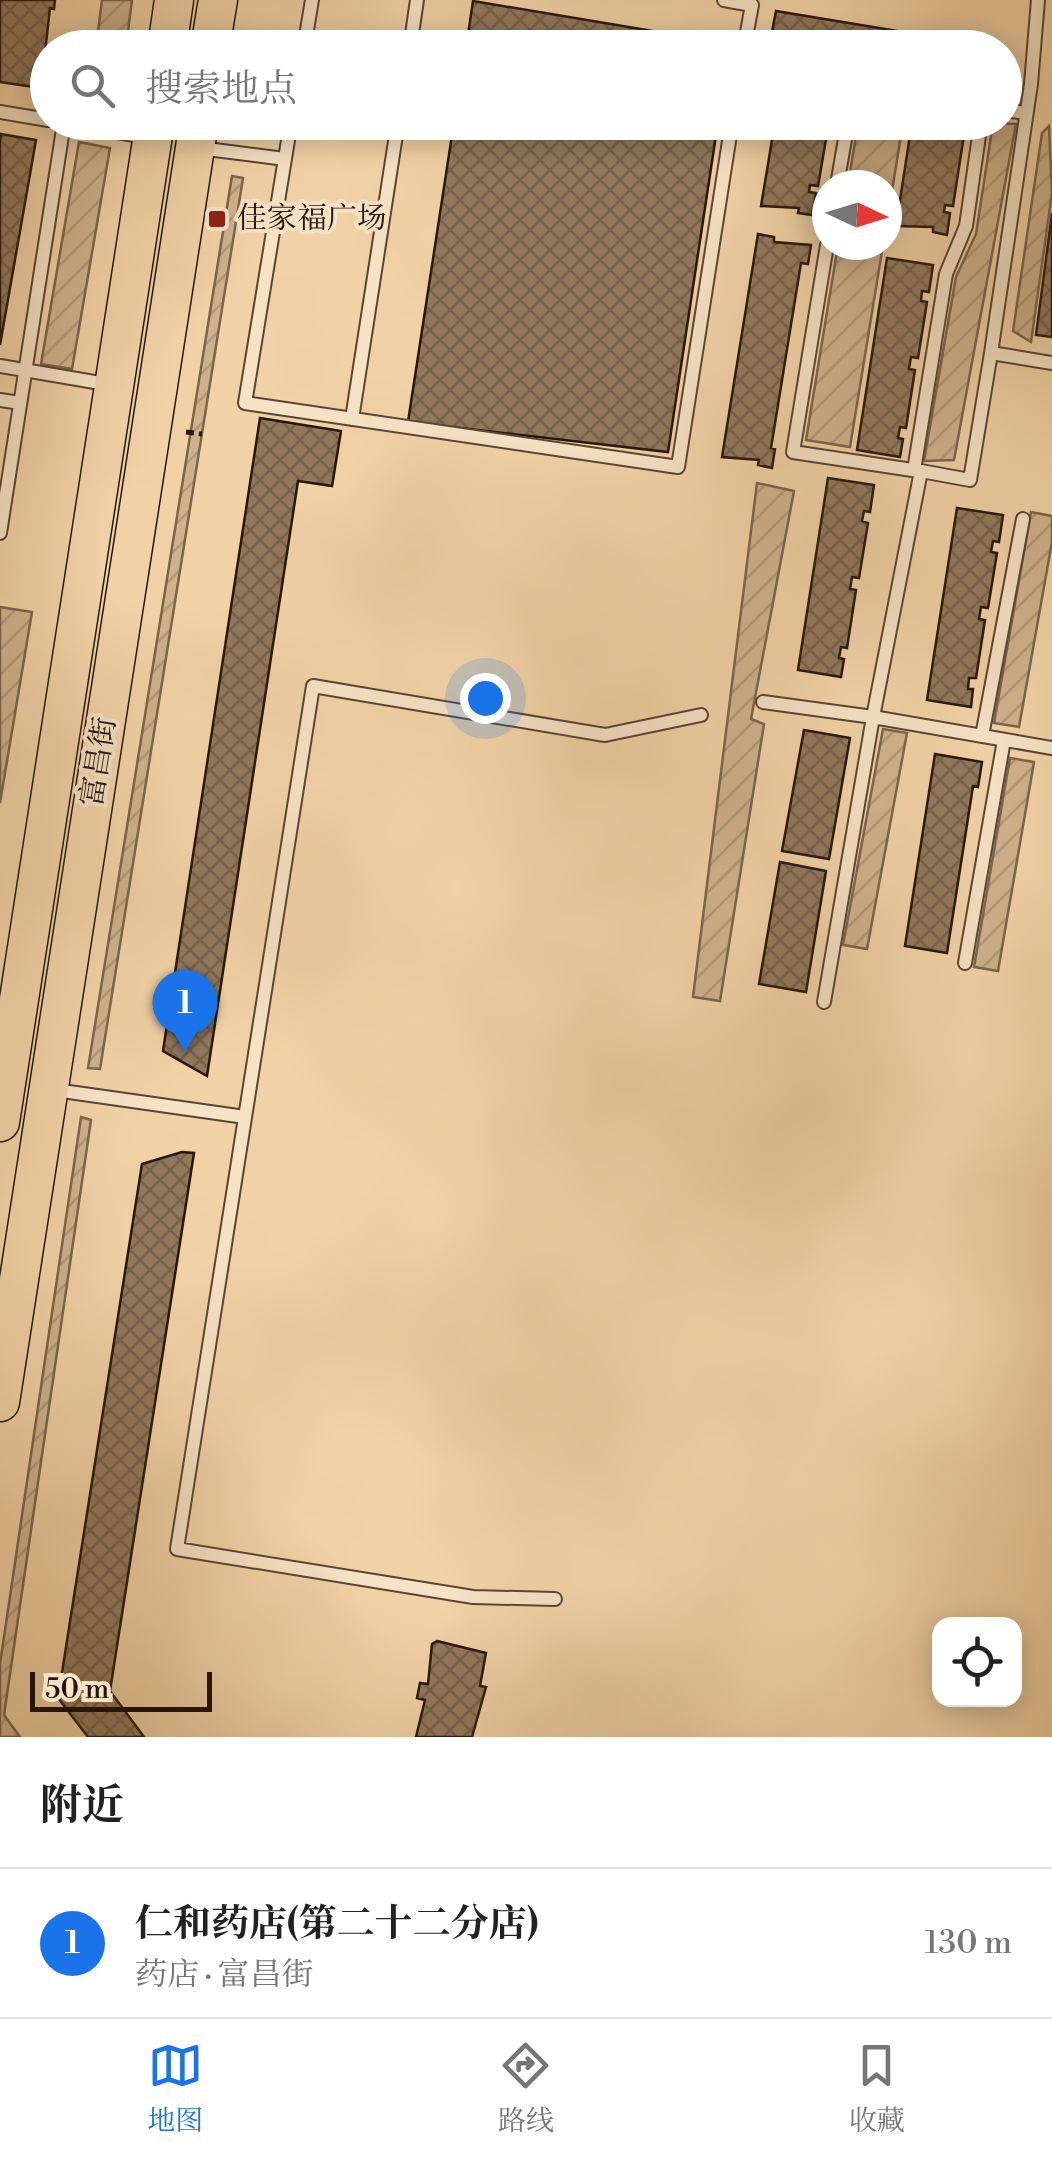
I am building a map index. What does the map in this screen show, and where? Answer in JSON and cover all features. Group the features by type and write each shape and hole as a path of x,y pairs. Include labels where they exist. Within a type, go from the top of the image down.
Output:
{"main road":[{"path":"170,30 174,0"},
{"path":"213,30 218,0"},
{"name":"富昌街","path":"0,1122 152,140"},
{"name":"富昌街","path":"0,1402 196,140"}],"lane":[{"path":"307,30 312,0"},
{"path":"413,30 417,0"},
{"path":"724,0 752,4 747,30"},
{"path":"1022,140 1038,0"},
{"path":"0,112 30,117"},
{"path":"1022,112 1026,112"},
{"path":"0,533 59,140"},
{"path":"215,140 285,159"},
{"path":"289,140 245,403 678,467 729,140"},
{"path":"352,419 395,140"},
{"path":"840,170 845,140"},
{"path":"824,1002 917,471 946,274 966,226 979,140"},
{"path":"825,260 793,452 970,480 1022,140"},
{"path":"991,353 1052,364"},
{"path":"0,366 114,386"},
{"path":"0,400 20,403"},
{"path":"982,736 1023,519"},
{"path":"555,1599 473,1596 177,1549 313,686 605,735 700,715"},
{"path":"763,702 1052,748"},
{"path":"965,962 1004,740"},
{"path":"48,1089 245,1117"}],"path":[{"path":"186,432 202,434"}],"shaded area":[{"path":"102,0 132,0 128,30 98,30"},
{"path":"1049,126 1052,193 1031,342 1013,331 1042,133"},
{"path":"855,140 900,140 895,170 850,170"},
{"path":"990,140 1013,140 954,460 924,461 956,277 976,234"},
{"path":"79,142 110,148 72,369 41,364"},
{"path":"232,176 243,178 100,1069 88,1068"},
{"path":"836,260 881,260 850,447 806,440"},
{"path":"757,483 794,491 751,719 764,724 720,1001 693,997"},
{"path":"1031,512 1052,516 1052,542 1019,727 994,723"},
{"path":"0,607 32,612 0,803"},
{"path":"883,729 907,733 867,949 843,945"},
{"path":"1010,758 1034,762 998,971 974,967"},
{"path":"81,1117 91,1120 4,1715 20,1737 0,1737 0,1664"}],"building":[{"path":"0,0 55,0 48,30 30,30 30,86 0,82"},
{"path":"473,1 646,30 469,30"},
{"path":"776,11 891,30 772,30"},
{"path":"1,134 36,140 0,345"},
{"path":"451,140 715,140 668,452 408,422"},
{"path":"772,140 826,140 821,170 812,170 812,215 798,213 799,208 761,206"},
{"path":"909,140 963,140 953,206 945,205 944,212 950,213 947,235 933,232 933,227 902,226 902,187"},
{"path":"1052,213 1052,337 1036,335"},
{"path":"758,234 774,237 774,242 811,245 808,264 801,263 771,448 775,449 772,468 758,465 759,460 722,457"},
{"path":"887,260 933,265 929,292 922,291 921,301 927,302 918,358 911,357 909,369 915,370 906,428 900,427 898,438 903,439 900,457 857,450"},
{"path":"260,418 341,431 332,486 298,481 207,1076 163,1051"},
{"path":"828,478 874,485 870,512 864,511 862,521 868,523 859,578 852,577 850,589 856,590 847,648 841,647 839,658 844,659 841,677 798,670"},
{"path":"957,508 1003,515 999,542 993,541 991,552 997,553 988,608 981,607 979,619 985,620 976,678 969,678 968,689 973,689 971,707 927,700"},
{"path":"804,730 850,738 829,859 782,851"},
{"path":"935,754 982,762 978,787 973,786 947,953 905,946"},
{"path":"780,862 826,871 806,992 759,984"},
{"path":"182,1152 194,1153 110,1691 144,1737 88,1737 58,1698 142,1164"},
{"path":"437,1641 486,1653 480,1686 486,1687 472,1737 416,1737 425,1700 417,1698 420,1683 428,1684 432,1644"}],"place":[{"name":"佳家福广场","path":"217,219"},
{"name":"仁和药店(第二十二分店)","path":"185,1052"}]}
